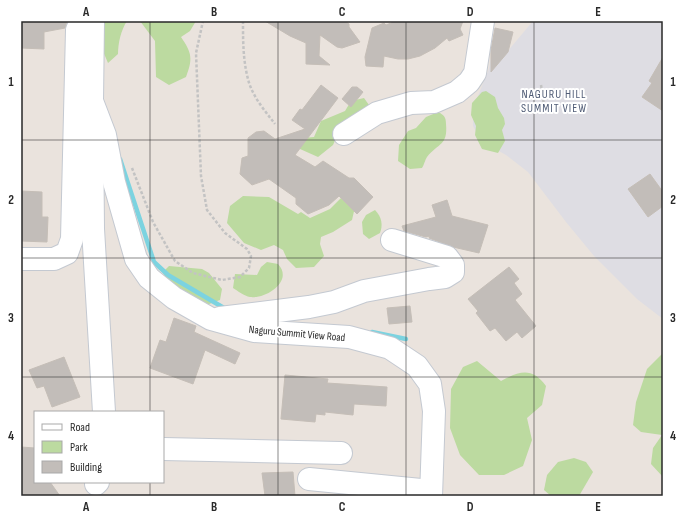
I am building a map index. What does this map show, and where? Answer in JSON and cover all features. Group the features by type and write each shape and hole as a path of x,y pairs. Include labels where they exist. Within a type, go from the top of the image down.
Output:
{"street":[{"path":"21,259 54,259 67,253 72,239 77,30 81,21"},
{"name":"Naguru Summit View Road","path":"93,21 92,101 104,135 114,182 136,259 149,278 174,298 211,319 254,331 349,337 390,348 417,366 430,384 434,411 431,493"},
{"path":"344,134 377,113 411,103 434,102 457,92 469,82 475,73 483,21"},
{"path":"92,101 93,229 104,411"},
{"path":"211,319 309,307 334,302 364,291 445,277 454,272 453,265 447,257 392,240"},
{"path":"164,449 341,453"},
{"path":"309,479 431,493"}],"path":[{"path":"129,162 153,222 175,261 193,274 222,280 240,277 249,268 251,256 247,249 225,233 207,210 200,176 196,53 203,21"},
{"path":"242,21 243,58 248,81 261,107 275,124"},
{"path":"541,85 545,112"}],"shaded area":[{"path":"533,21 663,21 663,319 637,299 594,256 528,172 506,155 481,141 473,126 473,108 489,69 491,57 496,65"}],"green space":[{"path":"100,21 127,21 120,37 118,54 108,63 97,37"},
{"path":"140,21 196,21 190,31 181,37 190,56 190,65 186,77 169,85 156,77 155,41"},
{"path":"486,91 495,97 498,108 504,118 505,124 502,130 505,141 498,153 482,149 475,135 476,126 471,115 472,103 482,92"},
{"path":"364,98 369,105 338,134 333,145 318,157 300,149 298,141 303,138 314,137 321,121 345,111 351,101"},
{"path":"438,112 443,115 446,120 444,140 427,157 422,168 410,169 398,161 399,145 408,131 416,128 426,117"},
{"path":"346,193 355,207 352,220 333,232 321,237 320,244 324,256 314,267 296,268 287,259 283,250 274,245 261,250 244,243 227,223 230,206 243,196 269,197 298,214 301,212 310,218 330,209"},
{"path":"375,210 382,224 381,230 380,233 369,239 363,234 362,222 366,215"},
{"path":"267,262 278,264 282,270 283,277 276,288 263,295 250,297 243,295 233,288 235,274 257,275 261,267"},
{"path":"169,266 202,269 209,273 222,289 220,300 204,306 167,284 163,272"},
{"path":"663,353 663,477 651,464 653,448 662,435 641,432 633,425 636,402 647,369"},
{"path":"477,361 501,381 520,373 531,373 541,380 546,386 542,405 527,418 532,440 523,466 504,475 479,475 460,455 450,428 451,389 463,367"},
{"path":"574,458 586,462 593,472 579,496 551,496 544,490 547,475 558,462"}],"building":[{"path":"21,21 67,21 65,28 44,32 44,49 21,48"},
{"path":"265,21 345,21 349,24 349,27 360,42 342,48 337,47 320,35 319,56 330,65 306,64 306,43 290,36"},
{"path":"396,21 463,21 460,29 463,35 449,41 447,38 435,48 420,56 408,59 398,59 384,56 383,67 366,66 365,57 372,28 384,23 386,25"},
{"path":"495,28 513,32 508,52 491,72 491,50"},
{"path":"663,57 663,111 642,97 652,83 649,81"},
{"path":"321,85 338,98 295,155 315,167 323,161 349,178 354,178 373,197 357,214 339,196 329,205 308,214 296,204 296,198 269,179 252,185 240,174 242,158 248,156 248,138 256,132 264,131 275,139 305,129 292,120 300,109 302,110"},
{"path":"352,87 357,87 363,92 351,107 342,99"},
{"path":"650,174 663,192 663,206 648,217 628,189"},
{"path":"21,191 42,192 42,217 48,217 47,242 21,241"},
{"path":"447,200 452,216 488,225 479,253 453,247 429,238 430,236 426,237 404,231 402,226 436,217 432,205"},
{"path":"509,267 519,279 514,283 522,294 515,300 536,326 522,338 517,332 506,341 495,328 490,331 476,313 478,311 468,299"},
{"path":"410,306 412,322 389,324 387,308"},
{"path":"174,318 196,326 194,332 240,353 235,364 205,350 193,384 150,368 160,340 166,342"},
{"path":"64,357 80,397 52,407 44,386 37,388 29,370"},
{"path":"285,375 328,379 327,383 387,387 386,406 354,404 353,415 325,412 325,415 316,414 315,422 281,419"},
{"path":"21,447 34,448 34,483 51,483 60,496 21,496"},
{"path":"293,472 295,496 265,496 262,473"}],"waterway":[{"path":"120,159 154,262 168,275 224,308"},
{"path":"372,332 406,339"}],"district":[{"name":"NAGURU HILL SUMMIT VIEW","path":"554,101"}]}
